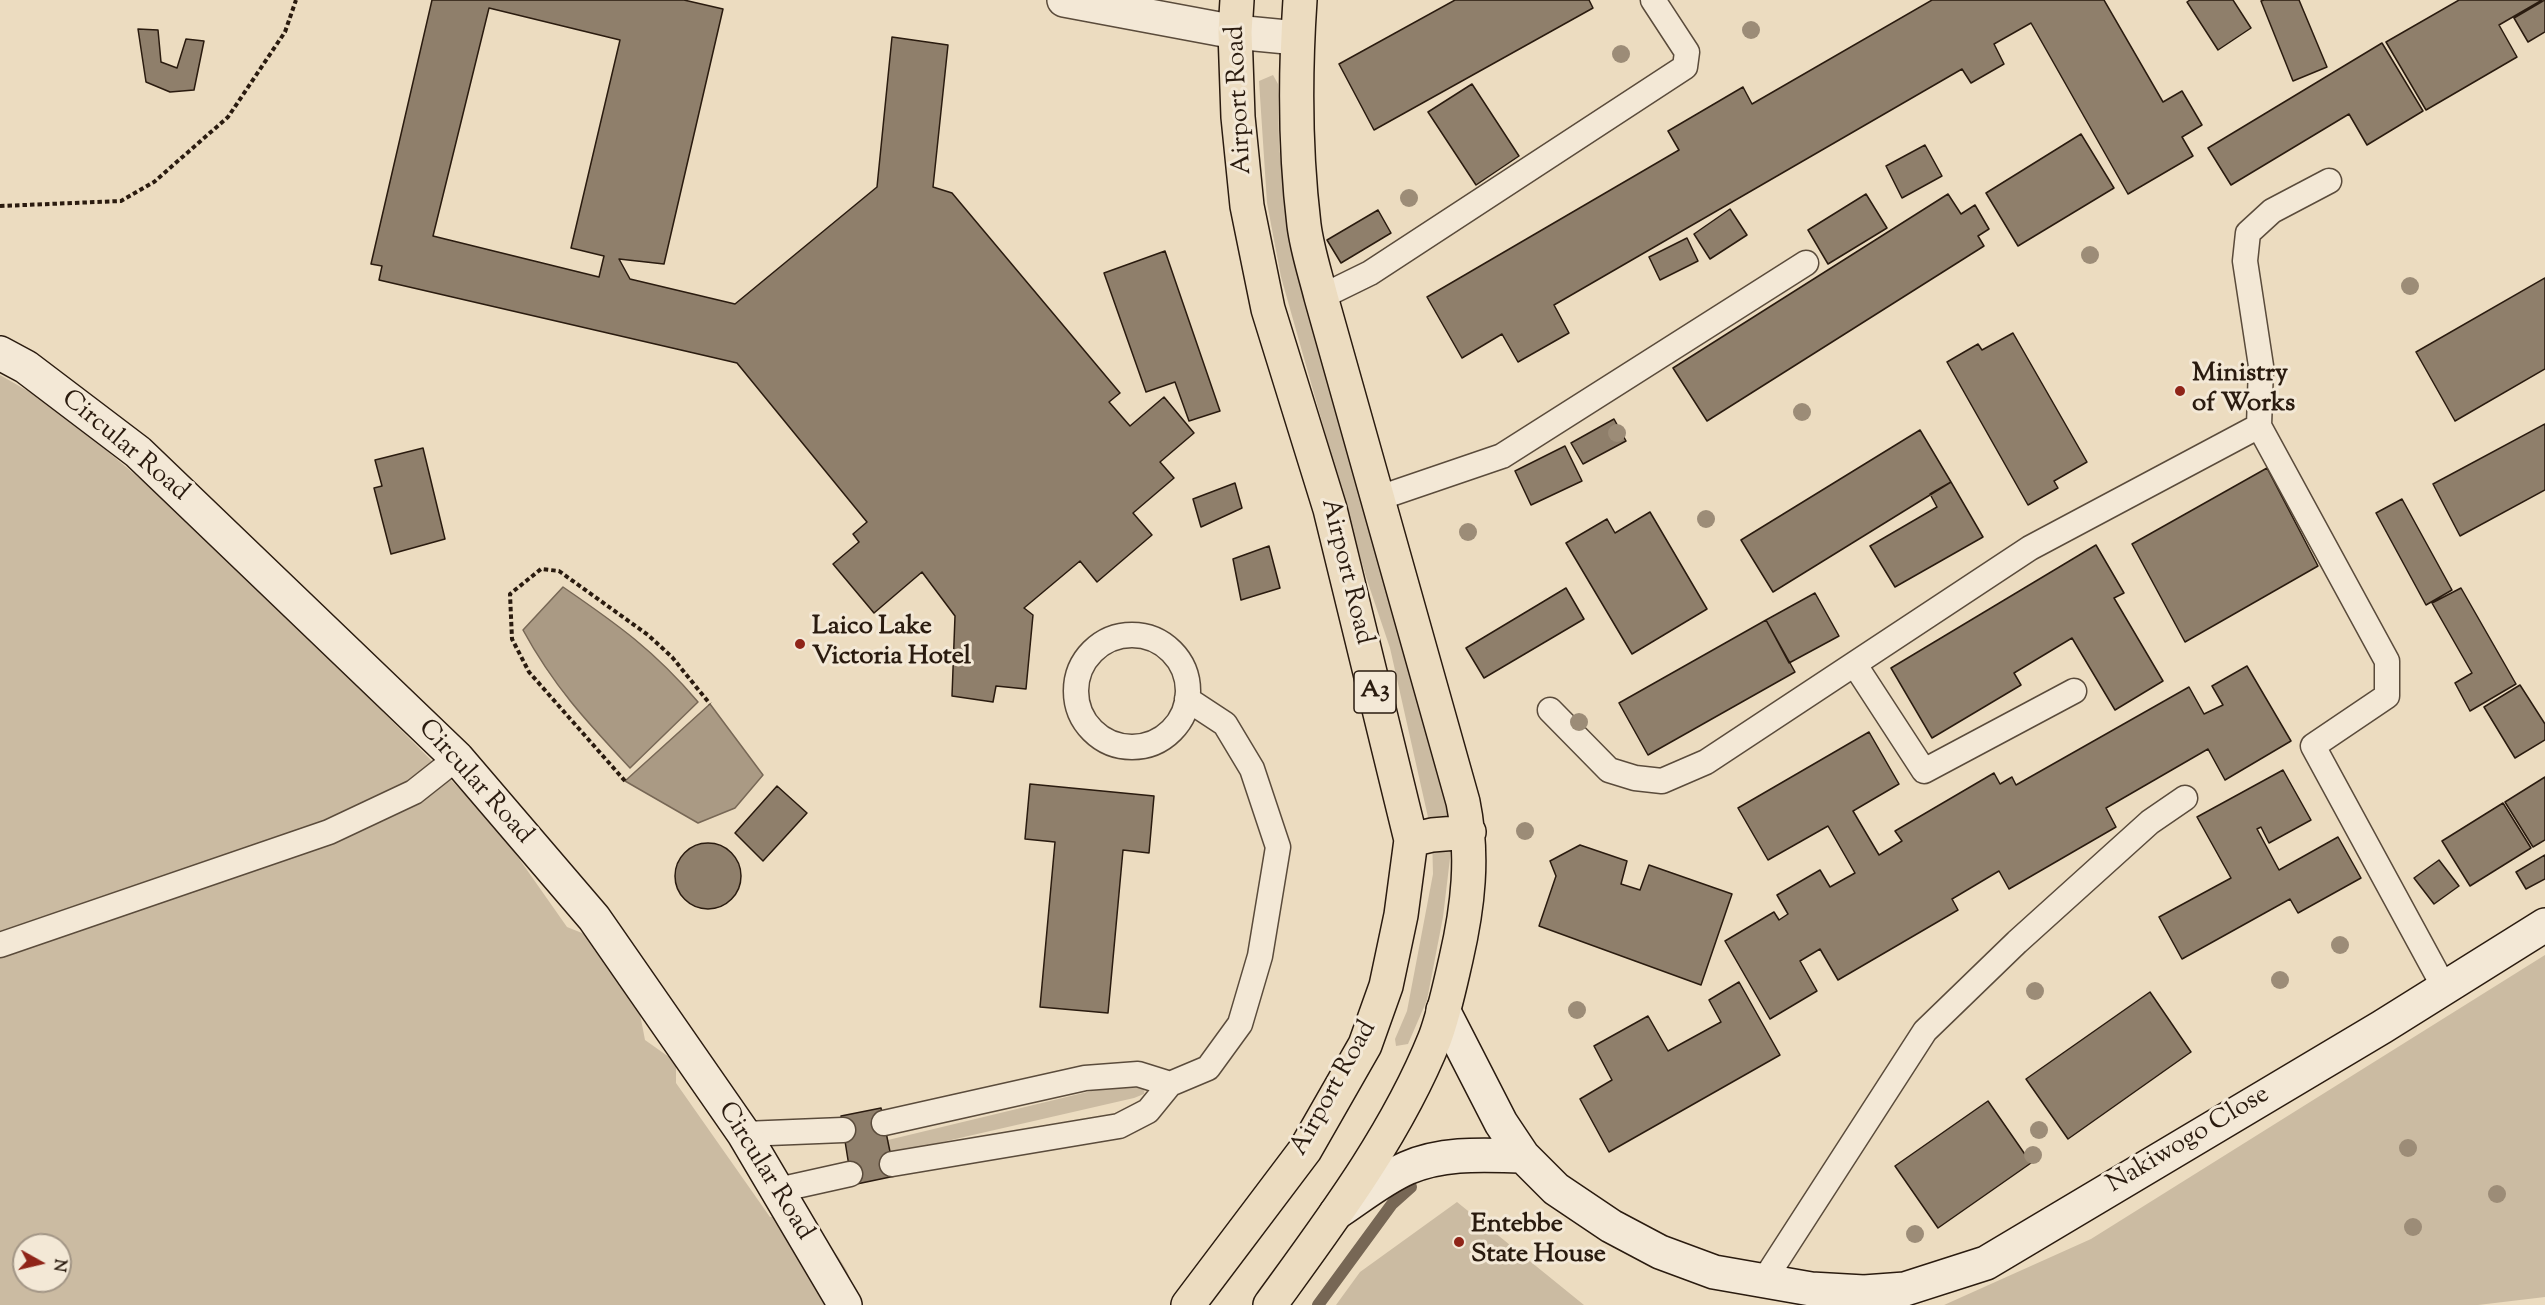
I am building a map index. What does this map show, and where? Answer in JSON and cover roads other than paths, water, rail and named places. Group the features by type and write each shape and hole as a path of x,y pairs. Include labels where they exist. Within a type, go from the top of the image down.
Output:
{"highway":[{"name":"Airport Road","path":"1188,1305 1305,1150 1365,1045 1386,986 1401,915 1411,840 1330,509 1268,309 1247,207 1238,117 1235,32 1237,0"},
{"name":"Airport Road","path":"1270,1305 1380,1148 1435,1038 1467,913 1469,832 1379,498 1321,297 1304,227 1299,145 1297,38 1300,0"},
{"path":"1411,840 1469,832"}],"street":[{"path":"1064,0 1235,32 1297,38"},
{"name":"Circular Road","path":"0,353 26,367 138,453 458,758 594,918 744,1134 845,1305"},
{"name":"Nakiwogo Close","path":"1443,1010 1501,1123 1523,1156 1556,1189 1611,1226 1660,1252 1714,1272 1811,1289 1864,1292 1905,1289 1986,1263 2545,926"},
{"path":"1335,1214 1390,1177 1428,1161 1471,1154 1523,1156"}],"lane":[{"path":"1321,297 1370,273 1685,67 1687,52 1653,0"},
{"path":"2329,181 2272,212 2248,233 2245,261 2261,366 2259,426 2387,661 2387,696 2313,746 2444,987"},
{"path":"1379,498 1502,456 1806,263"},
{"path":"1550,710 1609,771 1635,778 1662,780 1706,762 2030,548 2259,426"},
{"path":"1130,635 1140,636 1150,638 1167,647 1180,662 1187,680 1187,699 1181,718 1169,733 1153,744 1134,748 1114,745 1097,736 1084,721 1077,703 1077,683 1083,665 1095,649 1112,639 1130,635"},
{"path":"1855,665 1924,771 2074,691"},
{"path":"892,1164 1119,1126 1148,1112 1170,1083 1208,1068 1240,1024 1260,956 1278,847 1252,769 1225,724 1187,699"},
{"path":"0,945 329,832 414,792 458,758"},
{"path":"1763,1282 1925,1031 2034,926 2151,822 2185,798"},
{"path":"884,1124 1085,1078 1138,1074 1170,1083"},
{"path":"744,1134 843,1130"},
{"path":"778,1190 850,1174"}],"waterway":[{"path":"1318,1305 1392,1204 1411,1187"}],"place":[{"name":"Ministry of Works","path":"2180,391"},
{"name":"Laico Lake Victoria Hotel","path":"800,644"},
{"name":"Entebbe State House","path":"1459,1242"}]}
